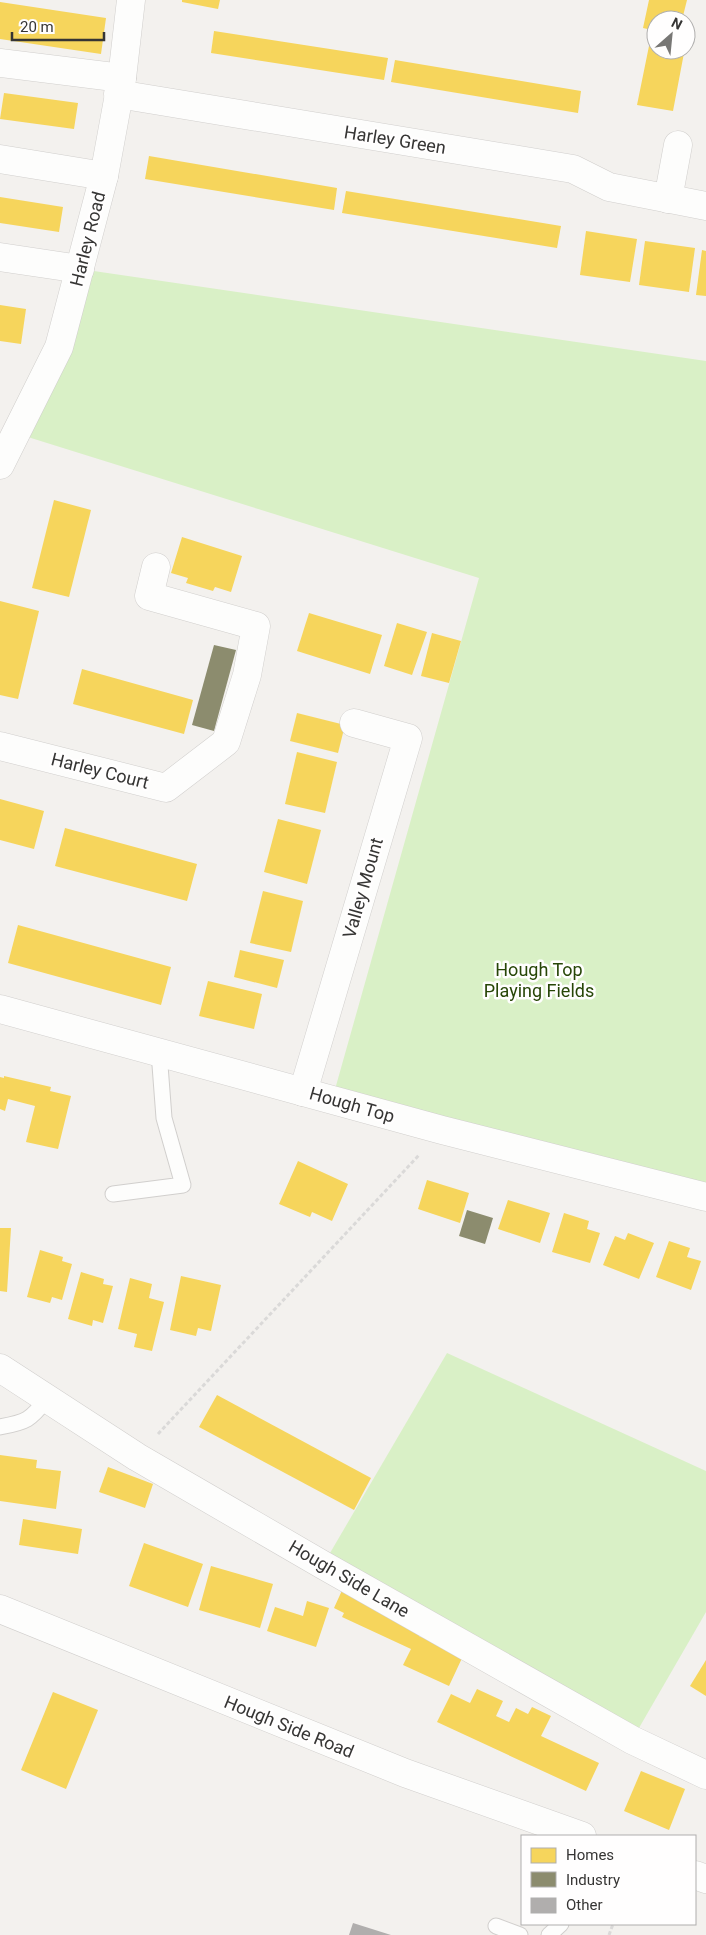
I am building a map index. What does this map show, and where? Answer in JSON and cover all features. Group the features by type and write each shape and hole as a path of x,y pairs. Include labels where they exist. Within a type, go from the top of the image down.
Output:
{"street":[{"name":"Harley Road","path":"2,458 59,347 104,176 120,86 131,0"},
{"name":"Harley Green","path":"0,63 573,169 609,186 706,206"},
{"path":"668,198 678,145"},
{"path":"0,159 104,176"},
{"path":"0,257 80,269"},
{"name":"Harley Court","path":"0,746 166,788 226,742 247,675 256,626 149,596 156,567"},
{"name":"Valley Mount","path":"303,1092 408,738 354,723"},
{"name":"Hough Top","path":"0,1010 442,1130 706,1197"},
{"name":"Hough Side Lane","path":"0,1368 137,1457 632,1740 706,1775"},
{"name":"Hough Side Road","path":"0,1609 405,1774 579,1835"}],"lane":[{"path":"113,1194 183,1185 164,1118 159,1052"},
{"path":"0,1427 25,1422 34,1415 47,1399"},
{"path":"549,1935 559,1925"},
{"path":"496,1926 520,1935"}],"path":[{"path":"137,1457 442,1130"}],"green space":[{"name":"Hough Top Playing Fields","path":"80,269 706,361 706,1197 332,1100 479,578 15,433"},
{"path":"447,1353 706,1471 706,1612 632,1740 323,1565"}],"building: Homes":[{"path":"182,0 220,0 218,9 182,2"},
{"path":"649,0 687,0 684,10 647,10"},
{"path":"0,2 106,18 101,54 0,39"},
{"path":"646,14 646,29 643,28"},
{"path":"214,31 388,58 384,80 211,53"},
{"path":"395,60 581,91 578,113 391,82"},
{"path":"646,60 683,60 673,111 637,105"},
{"path":"4,93 78,103 74,129 0,119"},
{"path":"149,156 337,188 334,210 145,179"},
{"path":"346,191 561,226 557,248 342,213"},
{"path":"0,197 63,207 59,232 0,223"},
{"path":"586,231 637,239 630,282 580,275"},
{"path":"645,241 695,248 689,292 639,285"},
{"path":"702,250 706,251 706,296 696,295"},
{"path":"0,305 26,309 21,344 0,341"},
{"path":"54,500 91,510 69,597 32,588"},
{"path":"182,537 242,556 231,592 215,587 213,591 186,583 188,578 171,573"},
{"path":"0,601 39,611 18,699 0,695"},
{"path":"309,613 382,635 370,674 297,651"},
{"path":"397,623 427,632 412,675 384,666"},
{"path":"432,633 461,641 449,683 421,676"},
{"path":"82,669 193,700 184,734 73,704"},
{"path":"297,713 345,725 338,753 290,741"},
{"path":"297,752 337,762 325,813 285,804"},
{"path":"0,799 44,811 34,849 0,840"},
{"path":"278,819 321,830 307,884 264,872"},
{"path":"65,828 197,864 187,901 55,866"},
{"path":"263,891 303,901 291,952 250,943"},
{"path":"18,925 171,967 161,1005 8,963"},
{"path":"240,950 284,960 277,988 234,977"},
{"path":"208,981 262,994 254,1029 199,1016"},
{"path":"4,1076 51,1087 50,1091 71,1096 58,1149 26,1142 35,1106 8,1099 5,1111 0,1109 0,1077 4,1078"},
{"path":"298,1161 348,1184 332,1221 312,1212 310,1217 279,1204"},
{"path":"427,1180 469,1193 460,1223 418,1209"},
{"path":"508,1200 550,1213 540,1243 498,1229"},
{"path":"564,1213 589,1221 587,1229 600,1233 590,1263 552,1252"},
{"path":"0,1228 11,1228 7,1292 0,1291"},
{"path":"628,1233 654,1243 639,1279 603,1265 615,1236 625,1240"},
{"path":"669,1241 690,1248 687,1257 701,1261 691,1290 656,1277"},
{"path":"40,1250 63,1257 62,1261 72,1264 62,1300 52,1297 50,1303 27,1297"},
{"path":"81,1272 104,1279 103,1284 113,1286 103,1323 93,1320 92,1326 68,1319"},
{"path":"181,1276 221,1285 211,1331 198,1328 196,1336 170,1330"},
{"path":"130,1278 152,1284 149,1298 164,1302 152,1351 134,1347 137,1334 118,1329"},
{"path":"217,1395 371,1478 354,1510 199,1427"},
{"path":"0,1455 37,1460 36,1468 61,1471 56,1509 0,1501"},
{"path":"108,1467 153,1484 145,1508 99,1492"},
{"path":"23,1519 82,1529 78,1554 19,1545"},
{"path":"144,1543 203,1564 188,1607 129,1586"},
{"path":"211,1566 273,1584 260,1628 199,1610"},
{"path":"344,1586 424,1626 419,1636 463,1656 449,1686 403,1665 411,1649 342,1617 344,1613 334,1608"},
{"path":"307,1601 329,1608 316,1647 267,1631 275,1607 303,1616"},
{"path":"706,1660 706,1696 690,1686"},
{"path":"477,1689 503,1701 496,1716 509,1722 516,1708 528,1714 532,1707 551,1716 541,1736 599,1763 586,1791 437,1722 451,1694 470,1703"},
{"path":"53,1692 98,1710 66,1789 21,1770"},
{"path":"641,1771 685,1789 669,1830 624,1811"}],"building: Industry":[{"path":"214,645 236,650 214,731 192,725"},
{"path":"467,1210 493,1218 485,1244 459,1236"}],"building: Other":[{"path":"353,1923 391,1935 349,1935"}]}
